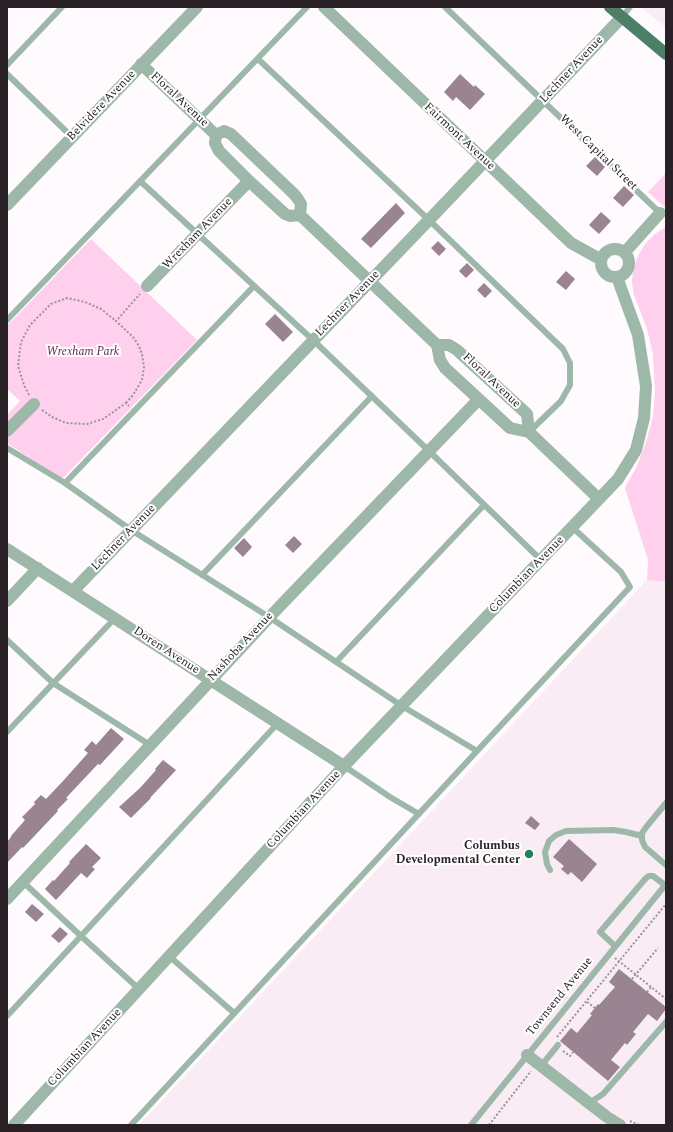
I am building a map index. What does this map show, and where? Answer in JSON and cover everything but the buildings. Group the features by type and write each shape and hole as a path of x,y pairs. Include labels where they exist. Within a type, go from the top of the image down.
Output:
{"main road":[{"path":"610,7 666,54"}],"street":[{"name":"Belvidere Avenue","path":"7,205 197,7"},
{"name":"Fairmont Avenue","path":"324,7 571,243 600,259"},
{"name":"Lechner Avenue","path":"73,591 622,17"},
{"name":"Floral Avenue","path":"141,64 216,135"},
{"name":"Floral Avenue","path":"224,131 231,134 243,145 298,199 301,204 300,215 290,216 285,214 249,181 219,151 215,143 216,135 224,131"},
{"name":"Wrexham Avenue","path":"148,286 249,181"},
{"name":"West Capital Street","path":"625,252 660,213"},
{"path":"300,215 437,345"},
{"path":"618,248 625,252 629,260 628,269 625,273 617,277 612,277 604,272 601,268 600,259 605,251 618,248"},
{"path":"529,432 599,499 618,479 636,450 644,418 646,386 638,335 617,277"},
{"name":"Floral Avenue","path":"437,345 449,345 457,350 527,414 529,432 510,428 445,368 440,360 437,345"},
{"name":"Nashoba Avenue","path":"7,899 210,679 479,400"},
{"path":"7,431 34,404"},
{"name":"Columbian Avenue","path":"14,1125 344,766 599,499"},
{"name":"Doren Avenue","path":"7,548 344,766"},
{"path":"7,601 38,568"},
{"path":"526,1056 607,1117 620,1125"}],"lane":[{"path":"7,65 62,7"},
{"path":"7,320 307,7"},
{"name":"West Capital Street","path":"445,7 660,213"},
{"path":"622,17 630,7"},
{"path":"258,59 563,349 570,363 570,385 561,402 529,432"},
{"path":"7,74 72,137"},
{"path":"140,181 313,340 540,560"},
{"path":"65,483 254,286"},
{"path":"202,575 372,396"},
{"path":"7,448 65,483 132,530 269,617 402,706 477,751"},
{"path":"336,662 484,505"},
{"path":"131,1125 630,587 621,572 572,527"},
{"path":"7,732 115,618"},
{"path":"7,640 53,683 150,745"},
{"path":"7,1016 278,723"},
{"path":"344,766 390,797 419,814"},
{"path":"666,803 642,833 642,840 645,847 666,865"},
{"path":"550,870 547,864 545,852 549,841 556,835 566,831 613,830 642,836"},
{"path":"615,946 600,932 646,878 653,876 665,884"},
{"path":"23,882 139,989"},
{"name":"Townsend Avenue","path":"470,1125 665,884"},
{"path":"169,956 234,1013"},
{"path":"589,1103 603,1094 666,1022"},
{"path":"539,1065 556,1043"}],"path":[{"path":"116,320 148,286"},
{"path":"66,298 84,302 101,309 116,320 133,337 142,354 144,367 142,380 126,403 103,419 87,424 66,423 52,417 34,404 24,385 18,366 22,342 30,325 51,304 66,298"},
{"path":"126,403 135,411"},
{"path":"556,1043 666,904"},
{"path":"632,979 658,948"},
{"path":"609,954 666,999"},
{"path":"647,992 651,987"},
{"path":"587,1002 595,1008"},
{"path":"489,1125 539,1065"}],"shaded area":[{"path":"641,7 666,7 666,28"},
{"name":"Columbus Developmental Center","path":"647,580 666,582 666,1125 139,1125"}],"green space":[{"path":"666,173 666,208 648,192"},
{"path":"666,227 666,582 647,580 648,560 625,488 637,466 646,442 653,417 655,392 653,354 647,329 634,295 632,283 633,269 645,244 655,234"},
{"name":"Wrexham Park","path":"91,239 197,340 62,479 7,443 7,415 20,401 7,389 7,326"}],"place":[{"name":"Columbus Developmental Center","path":"529,854"}]}
